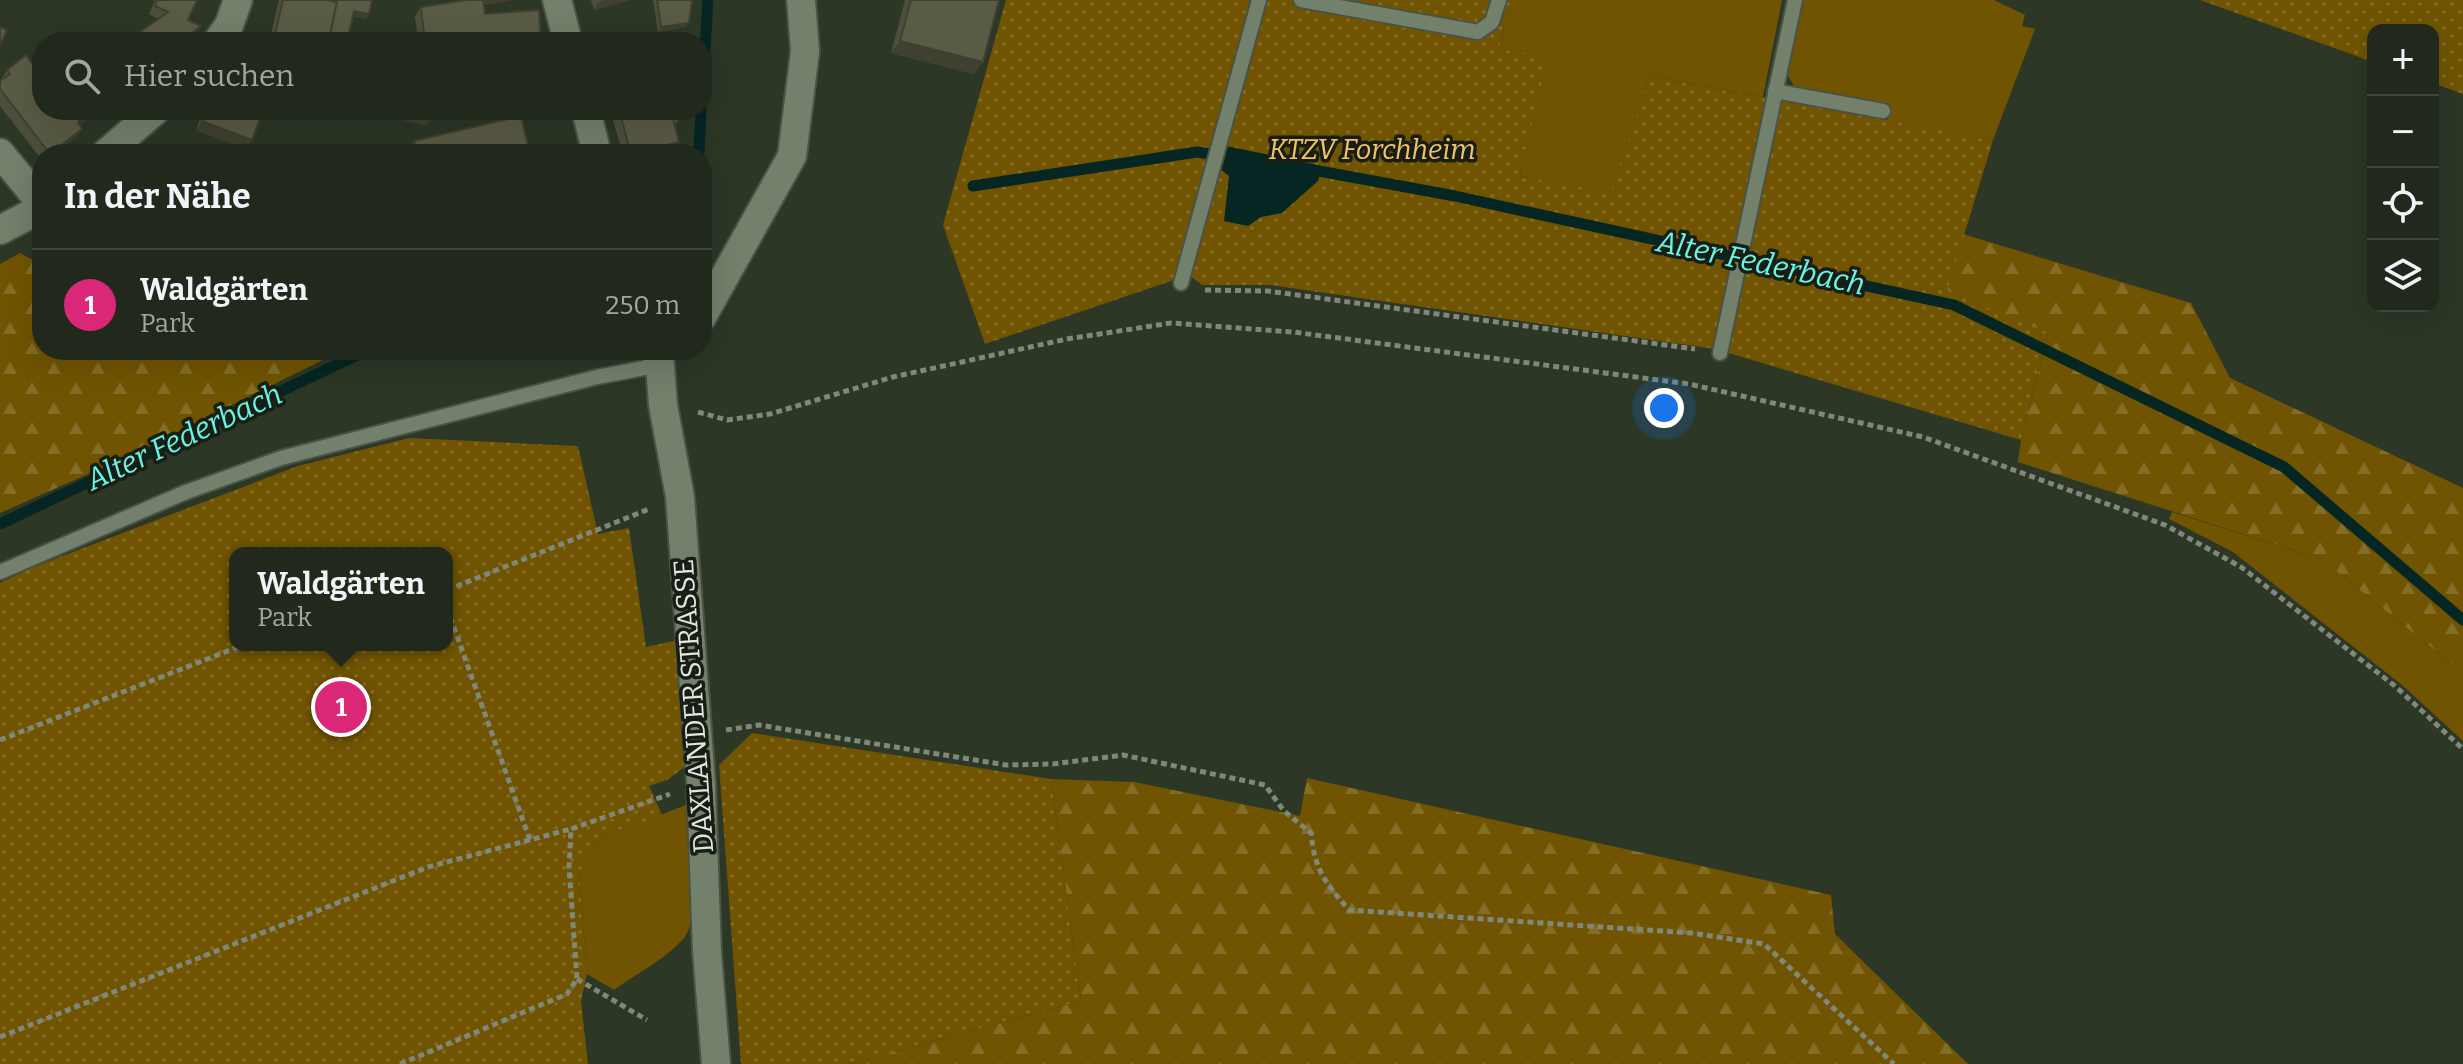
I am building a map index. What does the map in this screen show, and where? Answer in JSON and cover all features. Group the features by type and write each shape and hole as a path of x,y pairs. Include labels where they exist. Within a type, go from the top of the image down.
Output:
{"street":[{"path":"224,32 238,0"},
{"path":"557,0 565,32"},
{"path":"712,299 792,156 805,51 801,0"},
{"path":"117,144 144,120"},
{"path":"588,120 594,144"},
{"path":"0,153 32,193"},
{"path":"0,230 32,212"},
{"name":"DAXLANDER STRASSE","path":"663,360 663,405 680,497 698,734 707,952 716,1064"}],"lane":[{"path":"1181,283 1259,0"},
{"path":"1301,0 1478,32 1492,22 1499,0"},
{"path":"1720,353 1795,0"},
{"path":"1775,91 1883,111"},
{"path":"0,572 186,492 281,458 597,377 648,360"}],"path":[{"path":"1181,283 1203,290 1268,291 1720,353"},
{"path":"663,405 727,420 770,414 893,377 1067,339 1171,323 1293,332 1689,384 1923,437 2165,525 2241,567 2395,686 2463,749"},
{"path":"453,588 680,497"},
{"path":"453,625 530,840"},
{"path":"0,740 229,650"},
{"path":"698,734 759,725 1006,765 1053,764 1123,755 1265,785 1284,811 1311,833 1314,859 1327,885 1349,910 1692,933 1764,944 1894,1064"},
{"path":"0,1037 428,867 571,829 701,783"},
{"path":"400,1064 567,994 577,979 569,867 571,829"},
{"path":"577,979 647,1020"}],"green space":[{"name":"KTZV Forchheim","path":"1006,0 1511,0 1499,48 1547,57 1520,176 1611,193 1650,76 1993,140 1947,291 2048,333 2021,440 1715,349 1270,285 1202,285 1189,275 985,344 943,225"},
{"path":"1511,0 1782,0 1763,97 1650,76 1611,194 1520,176 1546,58 1499,48"},
{"path":"1803,0 1994,0 2025,15 2022,26 2035,29 1993,140 1887,121 1890,105 1796,89 1787,74"},
{"path":"2200,0 2463,0 2463,94 2439,85 2439,24 2367,24 2367,60"},
{"path":"1963,234 2191,303 2230,378 2463,488 2463,673 2321,559 2018,462 2048,334 1947,291"},
{"path":"20,253 32,260 32,360 323,360 131,455 0,513 0,264"},
{"path":"409,438 578,446 598,534 629,528 646,647 678,640 687,765 667,780 649,786 662,815 599,839 579,874 587,974 581,1001 588,1064 0,1064 0,583 31,568 298,466"},
{"path":"2172,512 2321,559 2463,673 2463,741 2402,685 2233,552 2169,519"},
{"path":"752,733 1051,779 1081,1001 848,1064 741,1064 719,765"},
{"path":"1307,778 1831,895 1835,934 1968,1064 848,1064 1081,1001 1051,779 1134,782 1300,816"},
{"path":"691,803 695,892 690,926 684,938 669,953 614,990 587,974 579,874 599,839"}],"water":[{"path":"1226,146 1322,166 1318,181 1282,213 1261,217 1248,226 1224,221 1229,176 1219,168"}],"building":[{"path":"157,0 197,0 188,20 201,26 194,32 140,32 168,12 155,6"},
{"path":"283,0 337,2 331,32 275,32"},
{"path":"328,0 372,0 369,14 354,11 349,32 331,32 337,2"},
{"path":"483,0 485,14 539,10 540,32 424,32 421,7"},
{"path":"657,0 692,0 689,23 661,27"},
{"path":"911,0 999,0 983,62 900,41"},
{"path":"0,27 7,30 0,45"},
{"path":"26,55 32,63 32,120 80,120 78,122 82,129 63,144 42,144 0,89 0,81 10,74 7,70"},
{"path":"202,120 259,120 252,140"},
{"path":"504,120 522,120 528,144 415,144 414,141"},
{"path":"622,120 673,120 679,142 628,144"}],"waterway":[{"path":"706,32 708,0"},
{"path":"699,144 701,120"},
{"name":"Alter Federbach","path":"973,186 1197,152 1224,156"},
{"name":"Alter Federbach","path":"1308,169 1455,196 1954,305 2284,467 2463,620"},
{"name":"Alter Federbach","path":"0,524 347,360"}],"place":[{"name":"Waldgärten","path":"341,707"}]}
